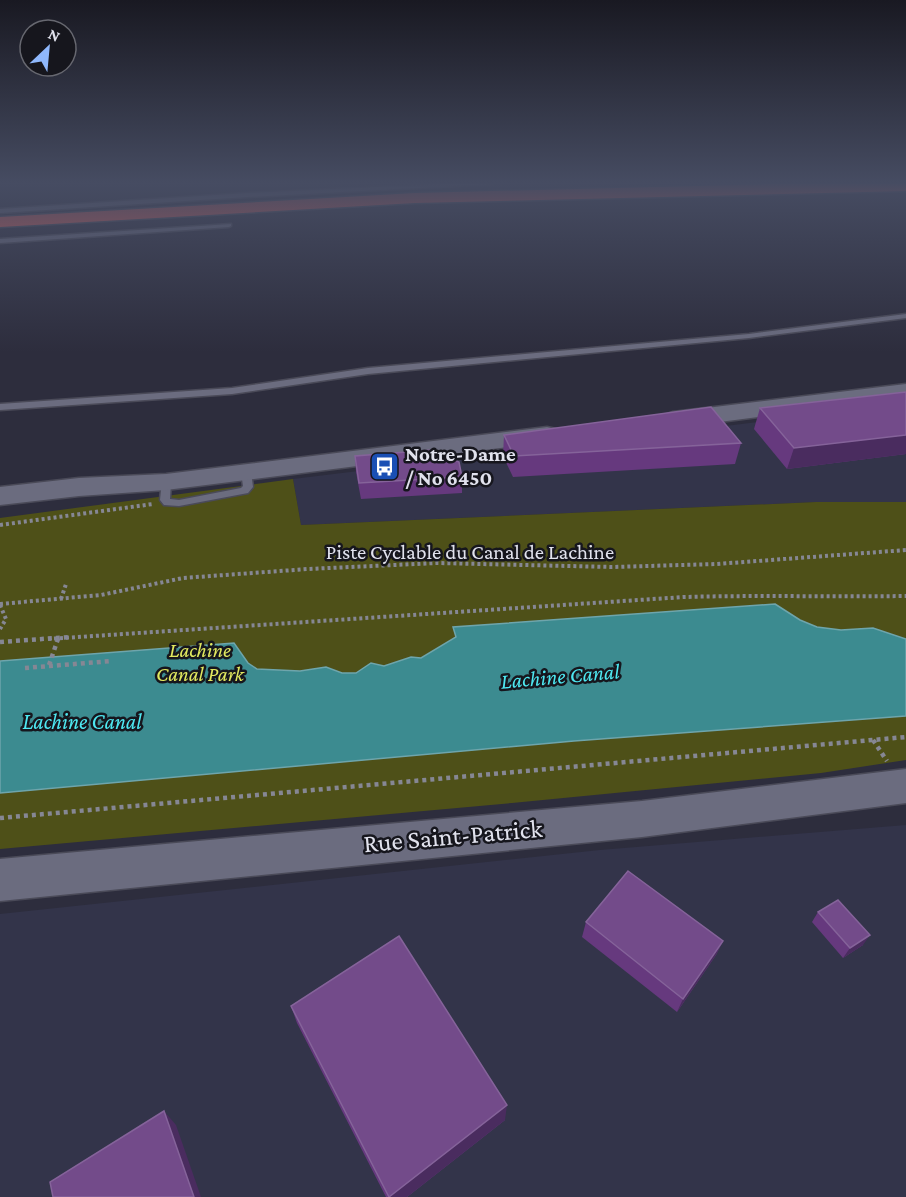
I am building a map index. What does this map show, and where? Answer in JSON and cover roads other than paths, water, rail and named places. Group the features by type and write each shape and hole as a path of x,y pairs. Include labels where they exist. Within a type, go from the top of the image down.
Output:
{"main road":[{"path":"647,423 906,391"},
{"path":"0,509 79,499 159,493 246,472 576,432"},
{"path":"0,496 79,487 159,493"},
{"name":"Rue Saint-Patrick","path":"0,880 642,819 897,775"}],"lane":[{"path":"0,241 16,240"},
{"path":"0,407 232,391 368,371 737,337 906,316"}],"water":[{"name":"Lachine Canal","path":"775,604 800,620 817,627 841,630 873,628 906,639 906,716 574,741 0,793 0,661 234,643 248,663 257,669 300,671 326,667 342,673 356,673 371,663 384,666 411,657 421,658 456,637 453,627"}],"place":[{"name":"Notre-Dame / No 6450","path":"384,466"}],"park label":[{"name":"Lachine Canal Park","path":"200,662"}]}
